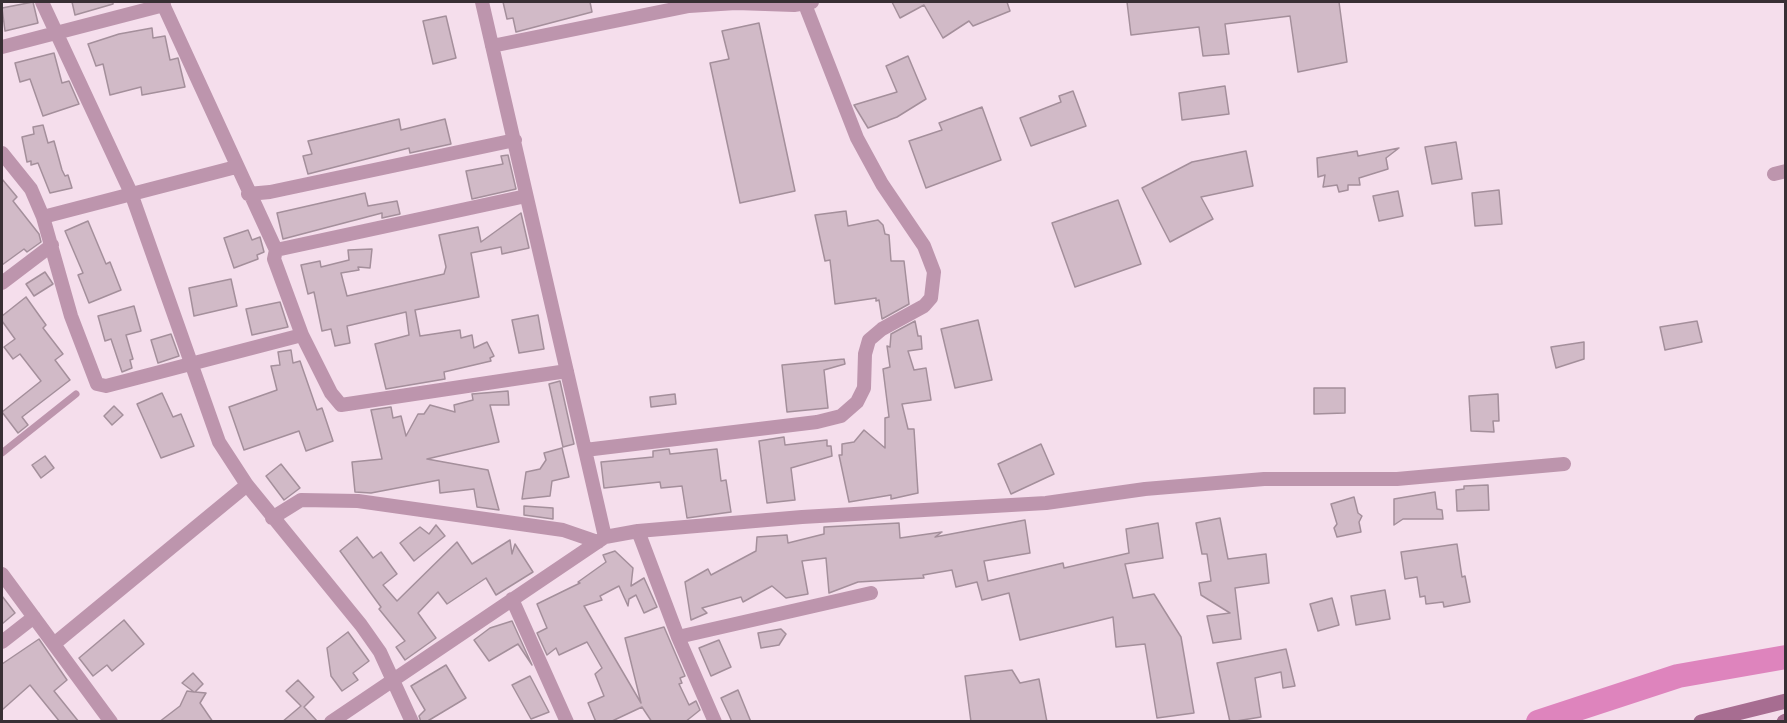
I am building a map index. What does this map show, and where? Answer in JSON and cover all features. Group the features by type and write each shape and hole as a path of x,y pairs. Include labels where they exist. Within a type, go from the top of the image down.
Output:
{"main road":[{"path":"1701,722 1785,701"}],"street":[{"path":"42,2 131,193 219,442 272,518 361,625 380,652 412,722"},
{"path":"482,2 585,450 601,539"},
{"path":"492,46 689,6 807,2 857,138 882,184 924,246 934,272 931,298 924,306 882,329 869,340 865,354 864,388 857,402 841,416 817,422 585,450"},
{"path":"2,47 58,34 163,3 248,194 276,250 274,259 303,334 332,393 341,405 567,371"},
{"path":"248,194 270,192 515,140"},
{"path":"2,153 32,189 52,245 71,316 98,384 106,386 303,334"},
{"path":"43,217 131,193 213,175 236,167"},
{"path":"276,250 526,196"},
{"path":"2,283 52,245"},
{"path":"331,722 601,539 638,531 802,517 1046,503 1145,489 1264,479 1397,479 1564,464"},
{"path":"54,644 247,485"},
{"path":"272,518 302,500 358,501 563,530 601,539"},
{"path":"638,531 678,637 715,722"},
{"path":"2,574 111,722"},
{"path":"678,637 871,593"},
{"path":"512,599 567,722"},
{"path":"2,642 34,617"}],"lane":[{"path":"2,453 76,394"}],"building":[{"path":"33,2 38,23 5,31 2,8"},
{"path":"72,2 113,2 113,4 75,15"},
{"path":"503,2 590,2 592,12 516,32 513,18 507,19"},
{"path":"892,2 1007,2 1010,11 973,26 969,21 943,38 924,5 900,18"},
{"path":"1127,2 1339,2 1347,62 1298,72 1290,16 1225,24 1229,54 1203,56 1199,27 1131,35"},
{"path":"446,16 456,58 433,64 423,21"},
{"path":"759,23 795,191 740,203 710,63 729,59 722,31"},
{"path":"152,28 153,38 165,36 170,60 178,58 185,87 142,95 141,87 110,95 103,64 96,66 88,44 119,34"},
{"path":"54,53 62,83 69,81 79,104 43,116 30,79 20,82 15,63"},
{"path":"908,56 926,99 897,117 868,128 854,105 897,92 886,66"},
{"path":"1225,86 1229,114 1182,120 1179,93"},
{"path":"1073,91 1086,126 1031,146 1020,118 1061,102 1059,96"},
{"path":"982,107 1001,160 926,188 909,141 942,130 939,123"},
{"path":"399,119 401,130 445,119 451,144 410,153 409,148 308,174 303,156 312,154 308,141"},
{"path":"43,125 48,143 54,141 62,170 65,176 68,175 72,188 50,193 38,163 31,165 31,161 27,162 22,137 34,134 33,127"},
{"path":"1456,142 1462,179 1432,184 1425,147"},
{"path":"1399,148 1386,158 1388,169 1359,178 1360,185 1348,185 1348,190 1339,192 1337,185 1323,187 1325,175 1318,177 1317,158 1357,151 1358,156"},
{"path":"1246,151 1253,186 1201,197 1213,219 1170,242 1142,188 1192,162"},
{"path":"508,155 516,189 472,199 466,171 503,164 501,156"},
{"path":"2,179 17,197 13,201 39,234 41,242 27,252 24,249 2,265"},
{"path":"1499,190 1502,224 1475,226 1472,193"},
{"path":"1398,191 1403,216 1379,221 1373,196"},
{"path":"365,193 368,206 397,201 400,214 382,218 382,213 283,239 277,213"},
{"path":"1118,200 1141,264 1075,287 1052,223"},
{"path":"846,211 848,226 878,220 883,225 885,234 889,235 891,261 904,261 909,304 882,319 879,300 876,301 876,298 835,304 830,260 825,261 815,215"},
{"path":"521,213 529,248 502,254 501,247 471,253 479,297 415,310 420,336 460,330 461,338 472,335 474,348 487,342 494,356 490,358 491,361 444,372 445,379 386,389 375,344 409,335 406,312 347,326 350,343 335,346 331,329 322,331 314,292 308,294 301,265 320,261 321,267 349,260 348,250 372,249 370,268 358,267 359,270 341,273 347,296 444,274 446,267 439,235 478,227 481,242"},
{"path":"88,221 106,264 110,262 121,290 89,303 78,275 83,273 65,231"},
{"path":"248,230 252,240 260,237 264,252 257,255 258,259 234,268 224,238"},
{"path":"45,272 53,284 34,296 26,284"},
{"path":"231,279 237,306 194,316 189,288"},
{"path":"26,297 46,325 43,328 63,354 55,360 70,380 22,417 28,425 18,433 2,412 41,381 20,354 13,359 4,347 15,339 2,321 2,316"},
{"path":"280,302 288,327 252,335 246,309"},
{"path":"134,306 141,331 126,335 133,359 130,360 132,368 122,372 111,339 105,341 98,316"},
{"path":"538,315 544,349 519,353 512,320"},
{"path":"978,320 992,380 955,388 941,329"},
{"path":"915,321 918,336 921,336 922,349 908,351 914,370 926,368 931,400 902,404 908,429 914,429 918,493 891,499 891,495 849,502 839,455 842,455 842,444 854,442 864,430 885,448 885,418 889,417 883,369 890,367 887,346 890,347 891,334"},
{"path":"1697,321 1702,342 1665,350 1660,327"},
{"path":"171,334 179,356 158,363 151,340"},
{"path":"1584,342 1584,359 1556,368 1551,347"},
{"path":"291,350 293,363 300,361 317,410 322,408 333,441 306,451 299,431 244,450 229,407 277,390 271,366 280,365 278,352"},
{"path":"844,359 845,364 824,370 828,408 787,412 782,365"},
{"path":"560,381 574,444 563,447 549,384"},
{"path":"1314,388 1345,388 1345,413 1314,414"},
{"path":"508,391 509,405 490,405 499,442 427,459 488,470 499,510 477,507 474,489 440,493 439,480 371,493 355,492 352,462 382,459 371,410 391,407 393,418 401,416 406,436 418,414 424,414 430,405 455,412 454,405 473,400 472,394"},
{"path":"162,393 173,417 181,414 194,446 161,458 137,404"},
{"path":"675,394 676,404 651,407 650,397"},
{"path":"1498,394 1499,421 1493,421 1494,432 1471,431 1469,396"},
{"path":"114,406 123,415 112,425 104,416"},
{"path":"784,437 785,445 827,440 827,446 831,446 832,456 791,468 795,500 767,503 759,441"},
{"path":"1041,444 1054,474 1011,494 998,464"},
{"path":"562,448 569,477 552,481 550,496 522,499 526,472 540,469 546,460 544,453"},
{"path":"669,449 670,454 717,449 721,481 726,480 731,512 687,518 682,486 661,488 660,482 604,488 601,462 653,457 653,451"},
{"path":"45,456 54,468 41,478 32,465"},
{"path":"281,464 300,488 284,500 266,476"},
{"path":"1488,485 1489,510 1457,511 1456,490 1464,489 1464,486"},
{"path":"1435,492 1437,509 1442,510 1443,519 1403,519 1394,525 1394,499"},
{"path":"1354,497 1358,513 1362,516 1359,522 1361,532 1337,537 1334,528 1337,524 1331,504"},
{"path":"524,506 553,508 553,519 524,515"},
{"path":"1220,518 1228,559 1266,554 1269,583 1235,588 1241,639 1213,643 1207,616 1230,613 1201,595 1199,583 1211,581 1207,554 1202,554 1196,523"},
{"path":"1025,520 1030,553 984,561 988,581 1063,563 1064,568 1129,553 1126,529 1158,523 1163,558 1125,564 1133,598 1154,594 1181,637 1194,713 1157,718 1145,644 1116,647 1113,617 1020,640 1009,593 982,600 977,582 956,587 952,570 923,575 924,578 858,582 829,593 826,558 802,561 808,594 786,598 772,586 743,602 741,597 702,608 707,613 691,620 685,582 708,569 711,575 756,551 757,537 787,535 788,543 824,534 824,527 899,523 900,538 942,532 935,537"},
{"path":"436,525 445,536 414,561 400,543 420,527 429,534"},
{"path":"357,537 373,558 381,552 397,574 383,585 397,601 457,542 472,564 510,540 512,554 515,544 533,572 496,595 486,578 447,604 438,592 418,613 436,638 405,660 396,647 405,641 379,609 381,607 340,551"},
{"path":"1457,544 1462,577 1465,576 1470,602 1444,607 1443,602 1426,604 1425,596 1420,597 1417,577 1405,579 1401,552"},
{"path":"615,551 633,568 631,586 644,578 657,607 644,613 636,595 629,599 628,606 619,586 600,596 602,600 584,606 641,703 625,638 664,627 685,676 680,678 682,683 679,684 689,705 696,701 700,710 685,722 652,722 642,707 610,722 596,722 588,703 604,696 595,674 602,668 587,642 559,655 556,648 547,655 537,633 547,628 537,604 580,583 578,582 606,562 603,555"},
{"path":"1385,590 1390,619 1356,625 1351,596"},
{"path":"2,596 15,613 2,624"},
{"path":"1332,598 1339,625 1318,631 1310,604"},
{"path":"124,620 144,644 112,671 107,665 93,676 79,658"},
{"path":"512,621 532,665 518,644 489,661 474,640 490,628"},
{"path":"781,629 786,634 779,645 761,648 758,633"},
{"path":"348,632 369,661 353,673 358,680 342,691 331,676 327,648"},
{"path":"39,639 67,680 54,691 79,722 60,722 30,685 2,710 2,664"},
{"path":"719,640 731,667 711,676 699,648"},
{"path":"1286,649 1295,686 1283,688 1281,672 1255,678 1261,717 1230,722 1217,663"},
{"path":"446,665 466,698 426,722 421,722 419,716 425,710 411,686"},
{"path":"1012,670 1020,683 1039,679 1047,722 971,722 965,676"},
{"path":"193,673 203,684 195,692 206,693 200,703 213,722 159,722 180,706 187,691 194,692 182,683"},
{"path":"530,676 549,712 531,719 512,685"},
{"path":"298,680 314,697 304,707 318,722 282,722 301,706 286,691"},
{"path":"738,690 751,722 732,722 721,698"}],"waterway":[{"path":"1538,722 1678,676 1786,657"}]}
